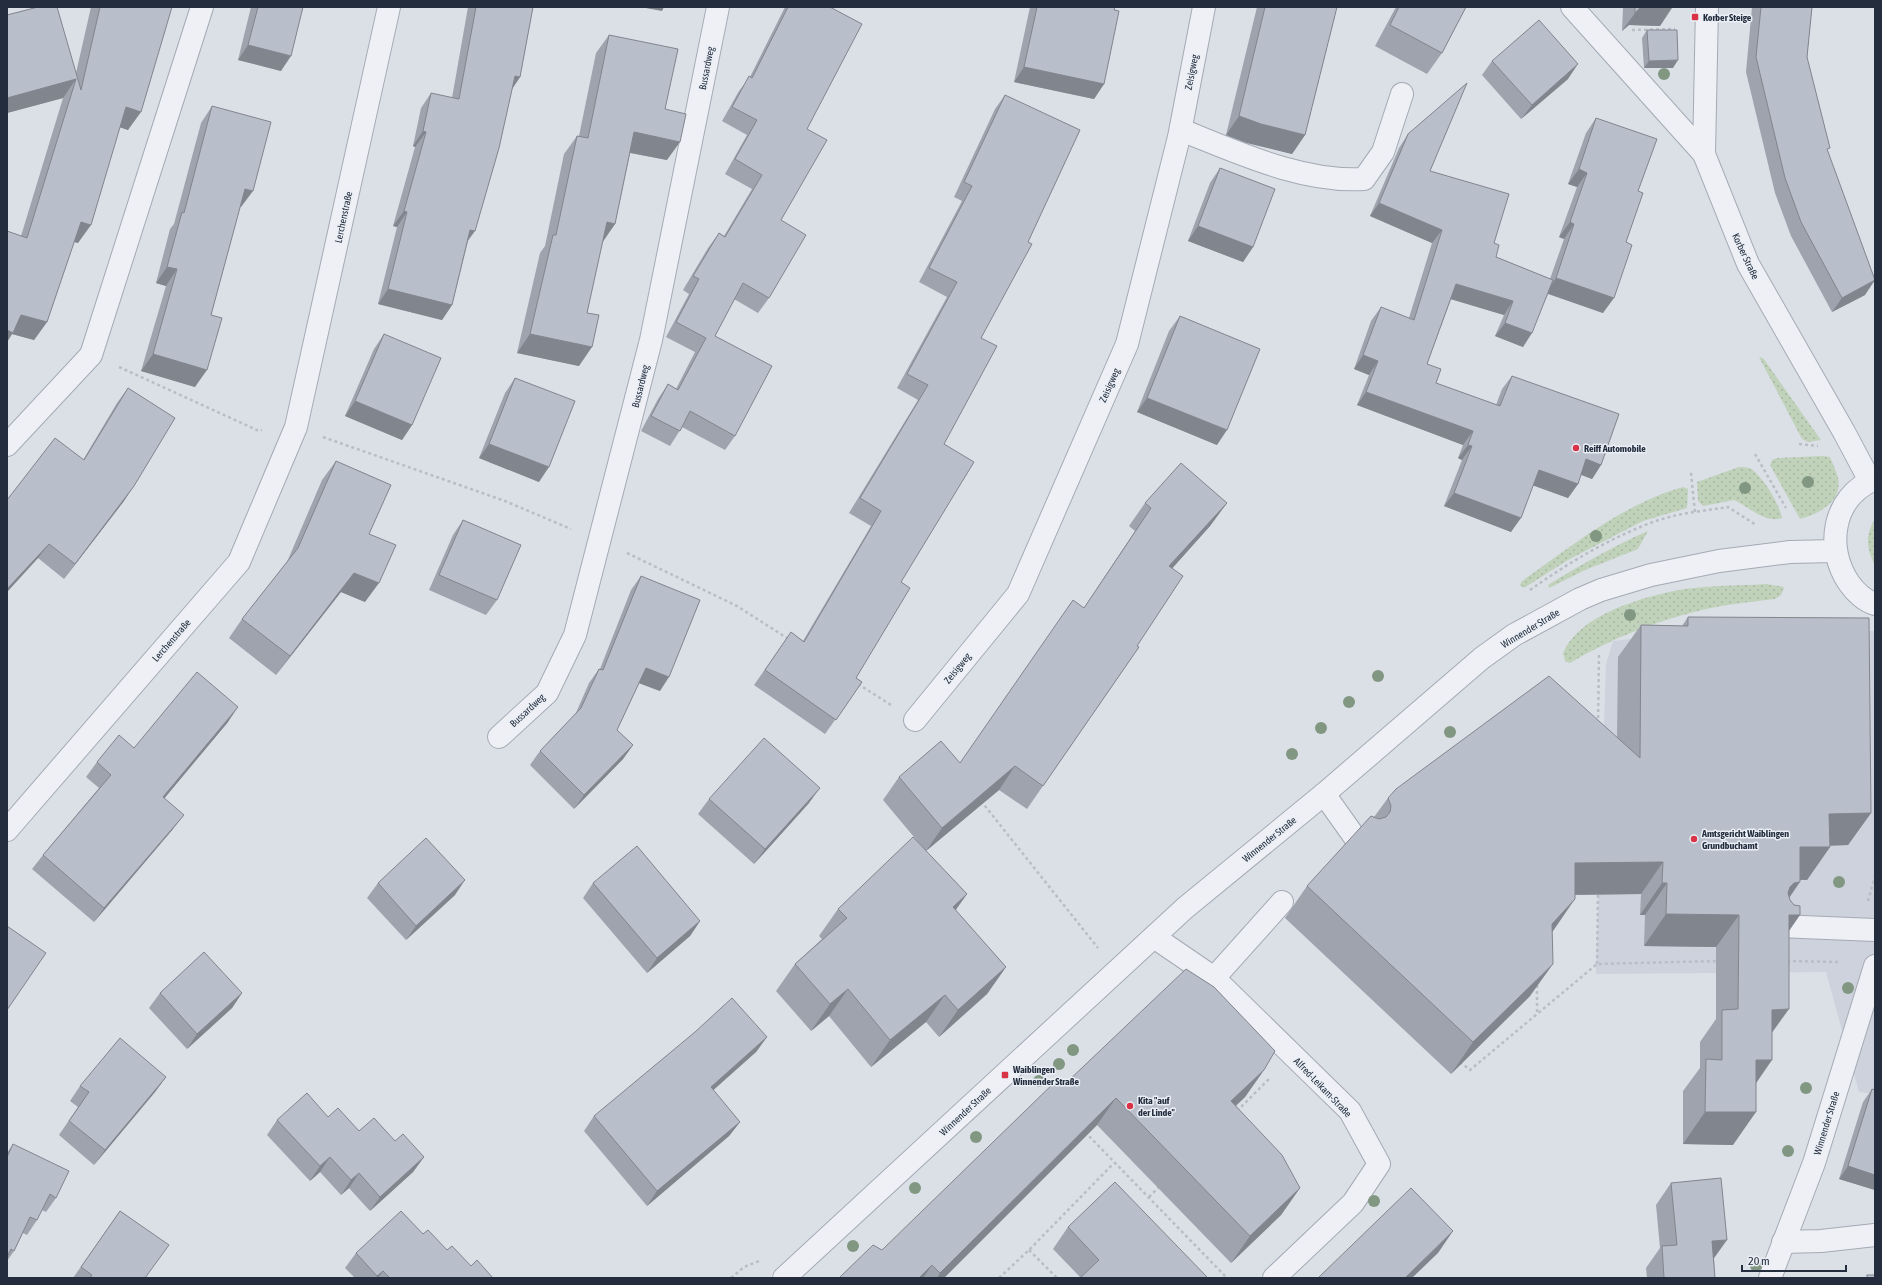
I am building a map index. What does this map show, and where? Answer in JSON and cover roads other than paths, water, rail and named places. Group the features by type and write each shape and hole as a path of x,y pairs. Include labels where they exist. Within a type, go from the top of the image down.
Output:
{"street":[{"path":"7,445 91,355 202,7"},
{"name":"Lerchenstraße","path":"7,830 239,562 296,427 389,7"},
{"name":"Bussardweg","path":"499,737 546,693 575,635 651,340 718,7"},
{"name":"Zeisigweg","path":"916,720 1018,594 1127,344 1181,130 1204,7"},
{"path":"1572,7 1704,154"},
{"name":"Korber Straße","path":"1706,7 1704,154 1748,264 1872,480"},
{"path":"1181,130 1238,153 1296,172 1343,180 1364,179 1383,152 1402,94"},
{"path":"1872,480 1853,494 1841,511 1835,530 1835,551 1841,572 1854,590 1875,604"},
{"name":"Winnender Straße","path":"784,1278 1185,908 1324,794 1482,658 1514,635 1580,599 1601,590 1651,575 1719,561 1790,552 1835,551"},
{"path":"1324,794 1356,840"},
{"path":"1214,978 1282,902"},
{"path":"1778,926 1875,930"},
{"name":"Alfred-Leikam-Straße","path":"1154,937 1214,978 1350,1111 1379,1164 1353,1202 1274,1278"},
{"name":"Winnender Straße","path":"1770,1278 1814,1163 1875,966"},
{"path":"1783,1242 1821,1241 1875,1235"}],"place":[{"name":"Korber Steige","path":"1695,17"},
{"name":"Reiff Automobile","path":"1576,448"},
{"name":"Amtsgericht Waiblingen Grundbuchamt","path":"1694,839"},
{"name":"Waiblingen Winnender Straße","path":"1005,1075"},
{"name":"Kita \"auf der Linde\"","path":"1130,1106"}]}
